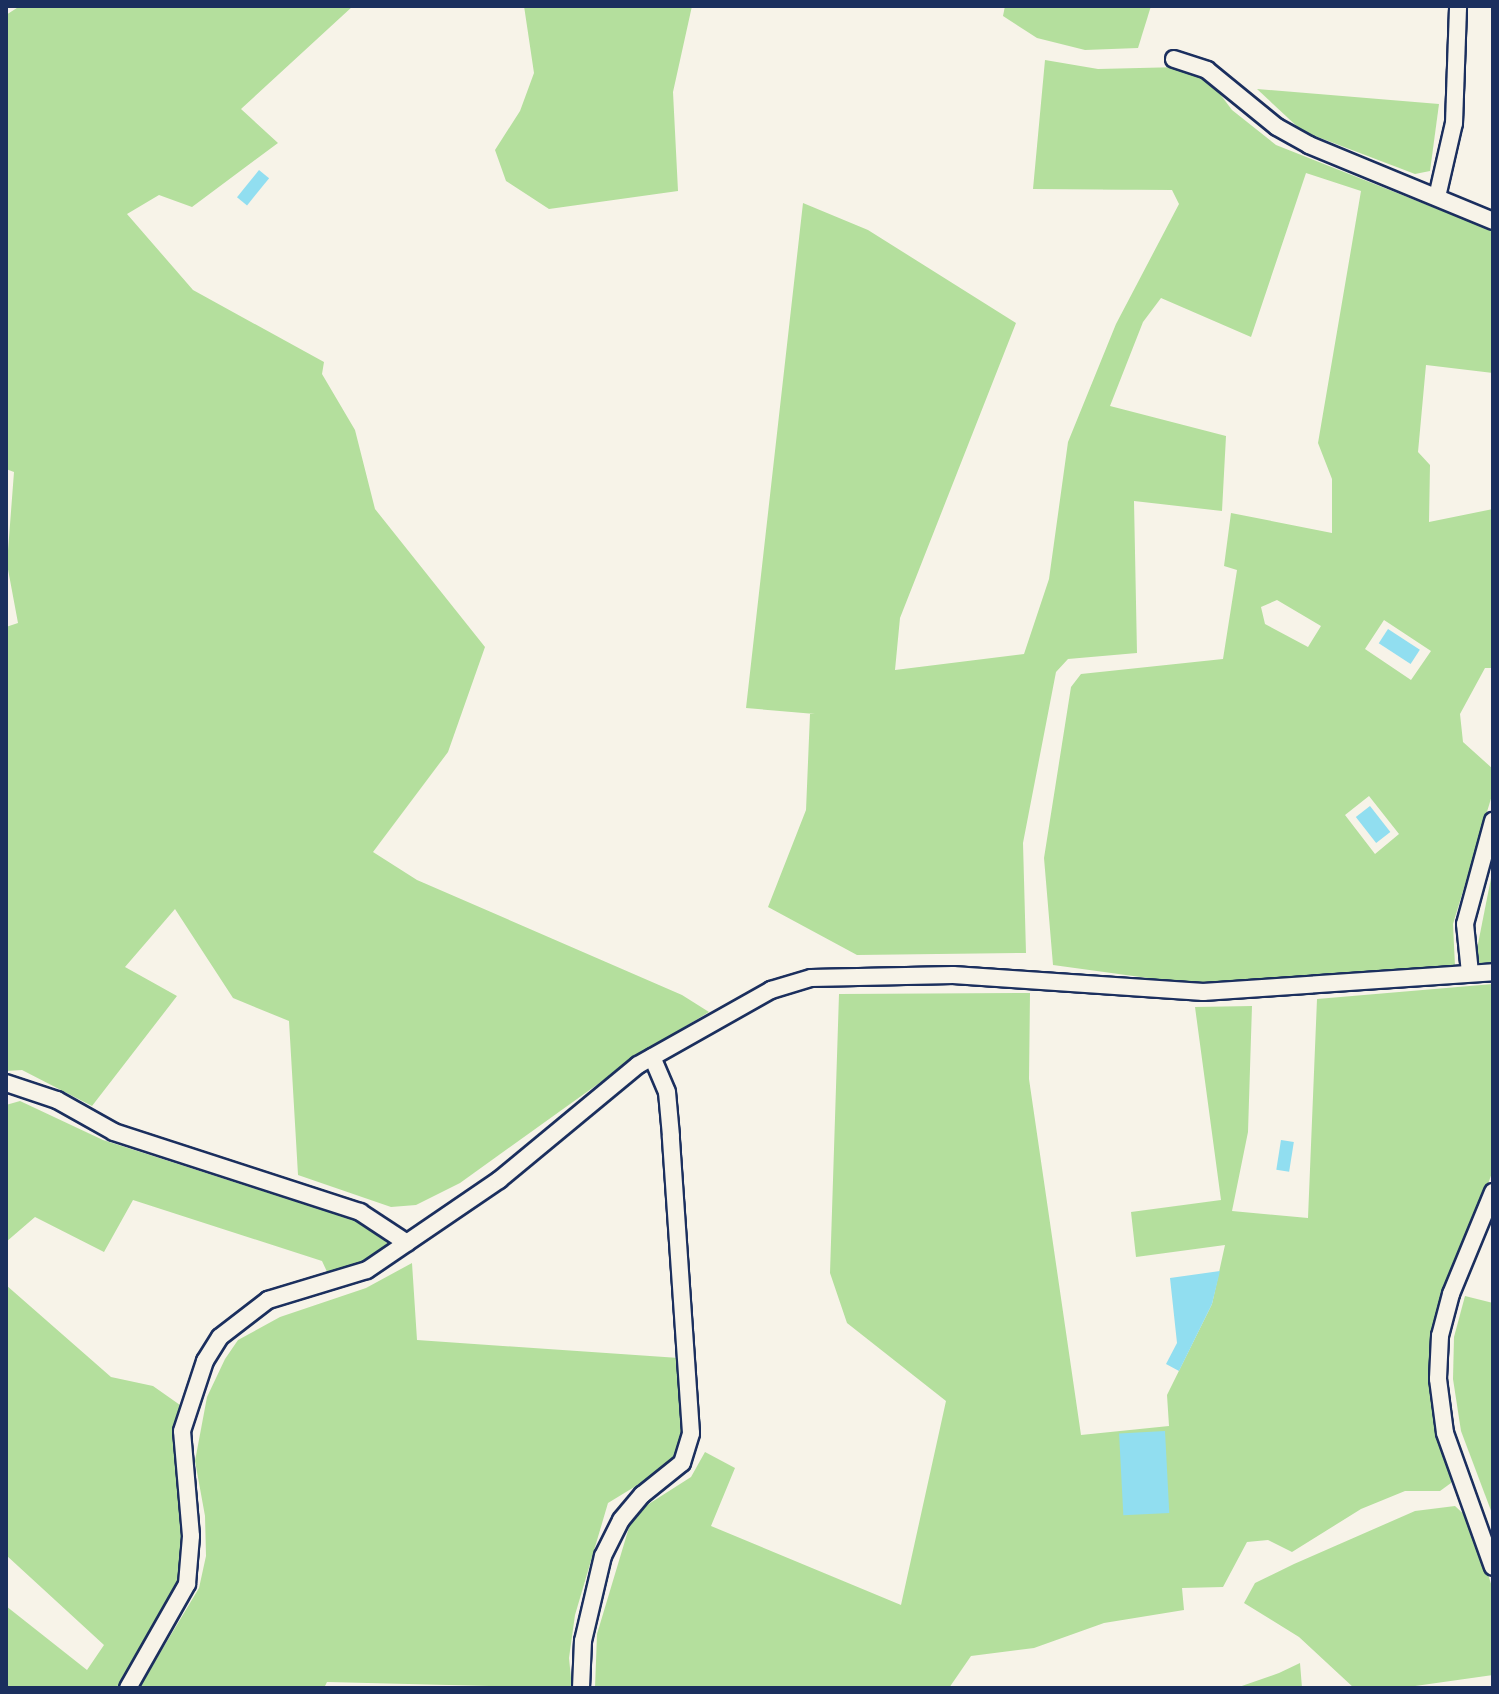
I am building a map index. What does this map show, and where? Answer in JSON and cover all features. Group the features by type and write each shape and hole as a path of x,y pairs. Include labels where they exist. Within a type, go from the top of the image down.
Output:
{"street":[{"path":"1437,197 1454,123 1458,6"},
{"path":"1174,59 1207,70 1277,127 1309,145 1493,221"},
{"path":"1470,973 1465,924 1493,821"},
{"path":"128,1688 187,1584 191,1536 182,1431 212,1349 242,1315 268,1300 367,1270 499,1180 652,1057 771,990 811,978 1043,978 1203,992 1493,972"},
{"path":"581,1688 583,1641 603,1556 621,1520 682,1463 691,1433 667,1092 652,1057"},
{"path":"6,1083 57,1100 114,1132 360,1212 407,1243"},
{"path":"1493,1192 1451,1294 1440,1336 1438,1379 1445,1433 1493,1567"}],"green space":[{"path":"20,6 353,6 241,109 278,143 192,207 159,195 127,214 193,290 324,362 322,374 355,430 375,509 485,647 448,752 373,852 417,880 682,995 709,1012 637,1056 460,1183 416,1205 391,1207 298,1175 289,1021 233,998 175,909 125,967 177,996 92,1106 22,1070 6,1071 6,627 18,623 7,564 14,472 6,469 6,15"},
{"path":"524,6 692,6 673,92 678,191 549,209 506,181 495,150 520,111 534,73"},
{"path":"1005,6 1151,6 1138,48 1085,50 1037,38 1003,16"},
{"path":"1045,60 1098,69 1181,67 1211,82 1232,110 1276,145 1493,231 1493,373 1426,365 1418,452 1430,465 1429,522 1493,509 1493,668 1485,668 1460,714 1463,742 1493,769 1493,792 1453,924 1455,966 1206,986 1053,965 1044,858 1071,687 1081,674 1223,659 1237,570 1224,566 1231,513 1332,533 1332,479 1318,443 1361,191 1306,173 1251,337 1161,298 1143,322 1110,406 1226,436 1222,511 1134,501 1137,653 1068,659 1056,672 1023,843 1026,953 857,955 768,907 806,810 810,714 815,714 746,708 803,203 868,230 1016,323 900,618 895,670 1024,654 1049,579 1068,442 1116,324 1179,204 1172,190 1033,189","holes":["1277,600 1321,626 1308,647 1265,624 1261,607","1384,620 1431,651 1411,680 1365,649","1369,796 1399,834 1375,854 1345,815"]},
{"path":"1257,89 1439,104 1430,171 1415,174 1302,131"},
{"path":"1493,868 1493,964 1480,964 1476,954"},
{"path":"1493,984 1493,1170 1434,1335 1454,1469 1451,1483 1440,1491 1405,1491 1361,1509 1292,1552 1268,1540 1247,1542 1223,1587 1182,1588 1184,1610 1104,1623 1034,1648 971,1656 949,1688 595,1688 597,1634 633,1514 691,1477 705,1452 735,1468 711,1526 901,1605 946,1401 847,1323 830,1273 839,994 1030,993 1029,1079 1081,1435 1169,1426 1167,1395 1212,1304 1225,1245 1136,1257 1131,1212 1221,1200 1195,1007 1252,1006 1248,1132 1232,1211 1308,1218 1317,999"},
{"path":"20,1101 103,1140 359,1222 390,1245 364,1263 329,1276 322,1261 133,1200 104,1252 35,1217 6,1242 6,1105"},
{"path":"412,1263 417,1340 679,1358 682,1442 672,1464 608,1503 575,1615 569,1658 572,1688 327,1682 324,1688 139,1688 199,1588 206,1556 205,1516 195,1461 207,1397 225,1359 238,1340 280,1317 366,1288"},
{"path":"6,1285 111,1377 153,1386 180,1405 172,1434 184,1541 180,1580 117,1688 6,1688 6,1606 87,1670 104,1645 6,1555"},
{"path":"1465,1296 1493,1303 1493,1516 1461,1431 1453,1379 1454,1337"},
{"path":"1455,1506 1471,1521 1493,1590 1493,1675 1401,1688 1354,1688 1299,1637 1244,1603 1255,1583 1294,1564 1415,1511"},
{"path":"1300,1663 1302,1688 1236,1688 1279,1673"}],"water":[{"path":"259,170 269,178 247,205 237,197"},
{"path":"1388,629 1420,650 1411,664 1379,643"},
{"path":"1370,806 1390,832 1376,843 1356,817"},
{"path":"1281,1140 1294,1142 1289,1172 1276,1170"},
{"path":"1220,1271 1212,1304 1179,1371 1166,1364 1177,1343 1170,1278"},
{"path":"1165,1431 1169,1513 1123,1515 1119,1433"}]}
